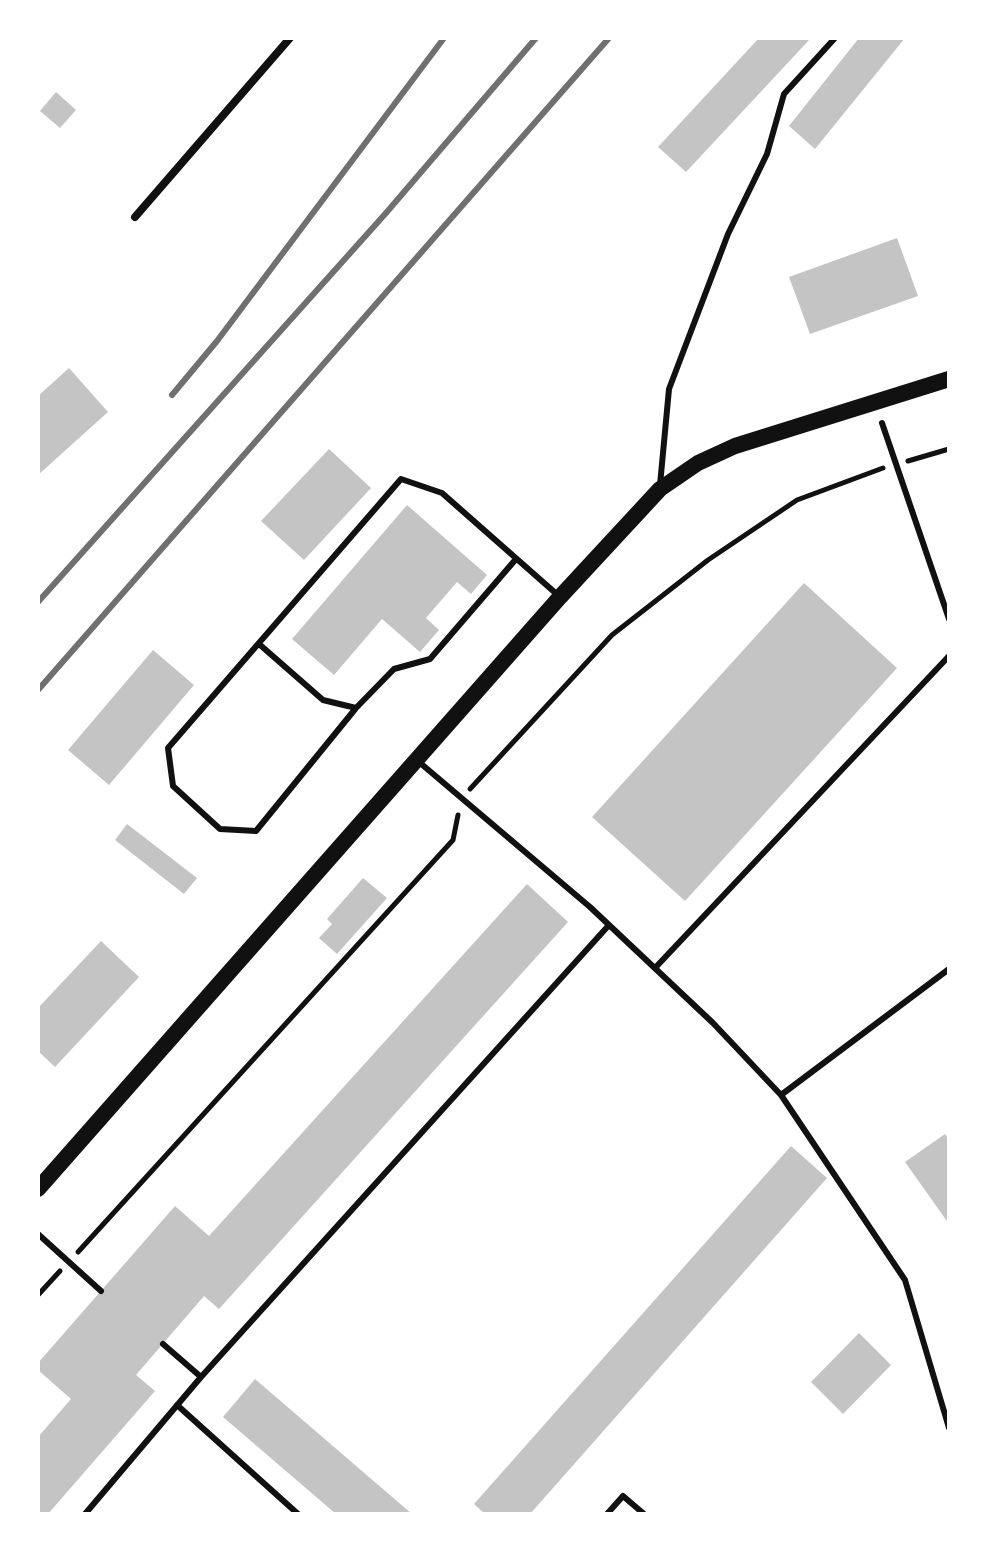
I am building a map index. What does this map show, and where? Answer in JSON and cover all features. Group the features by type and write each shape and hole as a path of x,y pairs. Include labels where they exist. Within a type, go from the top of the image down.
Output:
{"main road":[{"path":"38,1189 416,759 660,489 698,463 735,446 949,379"}],"street":[{"path":"135,217 290,38"}],"lane":[{"path":"660,489 669,389 728,234 767,154 784,94 835,38"},
{"path":"882,423 948,615"},
{"path":"516,559 430,659 394,669 356,708 256,831 220,829 173,786 168,748 401,479 442,493 560,597"},
{"path":"259,644 323,700 356,708"},
{"path":"655,968 949,656"},
{"path":"416,759 609,925 713,1023 781,1095 905,1280 949,1428"},
{"path":"85,1514 201,1377 609,925"},
{"path":"781,1095 949,969"},
{"path":"38,1234 101,1291"},
{"path":"163,1344 201,1377"},
{"path":"177,1405 298,1514"},
{"path":"607,1514 623,1496 644,1514"}],"path":[{"path":"38,1295 453,840 461,799 612,635 708,560 797,500 949,449"}],"building":[{"path":"759,38 811,38 686,172 658,147"},
{"path":"859,38 905,38 815,149 789,126"},
{"path":"56,92 76,110 60,128 40,111"},
{"path":"897,238 918,296 810,334 789,277"},
{"path":"69,368 108,412 38,475 38,396"},
{"path":"329,449 371,488 304,560 261,521"},
{"path":"407,505 487,575 471,594 457,582 426,618 439,630 420,652 382,619 334,675 292,639"},
{"path":"804,583 897,668 685,901 592,817"},
{"path":"153,650 194,685 109,785 68,750"},
{"path":"127,824 197,878 184,894 115,840"},
{"path":"363,878 387,898 337,954 319,938 332,924 327,919"},
{"path":"527,884 568,922 219,1309 204,1296 136,1375 155,1391 48,1514 38,1514 38,1437 71,1399 38,1370 38,1363 175,1206 209,1236"},
{"path":"101,941 139,977 55,1067 38,1051 38,1008"},
{"path":"945,1134 949,1140 949,1224 905,1162"},
{"path":"791,1146 827,1178 530,1514 485,1514 474,1504"},
{"path":"859,1333 891,1365 843,1414 811,1382"},
{"path":"255,1379 412,1514 336,1514 223,1417"}],"railway":[{"path":"172,395 217,341 444,38"},
{"path":"38,602 386,213 536,38"},
{"path":"38,690 609,38"}]}
